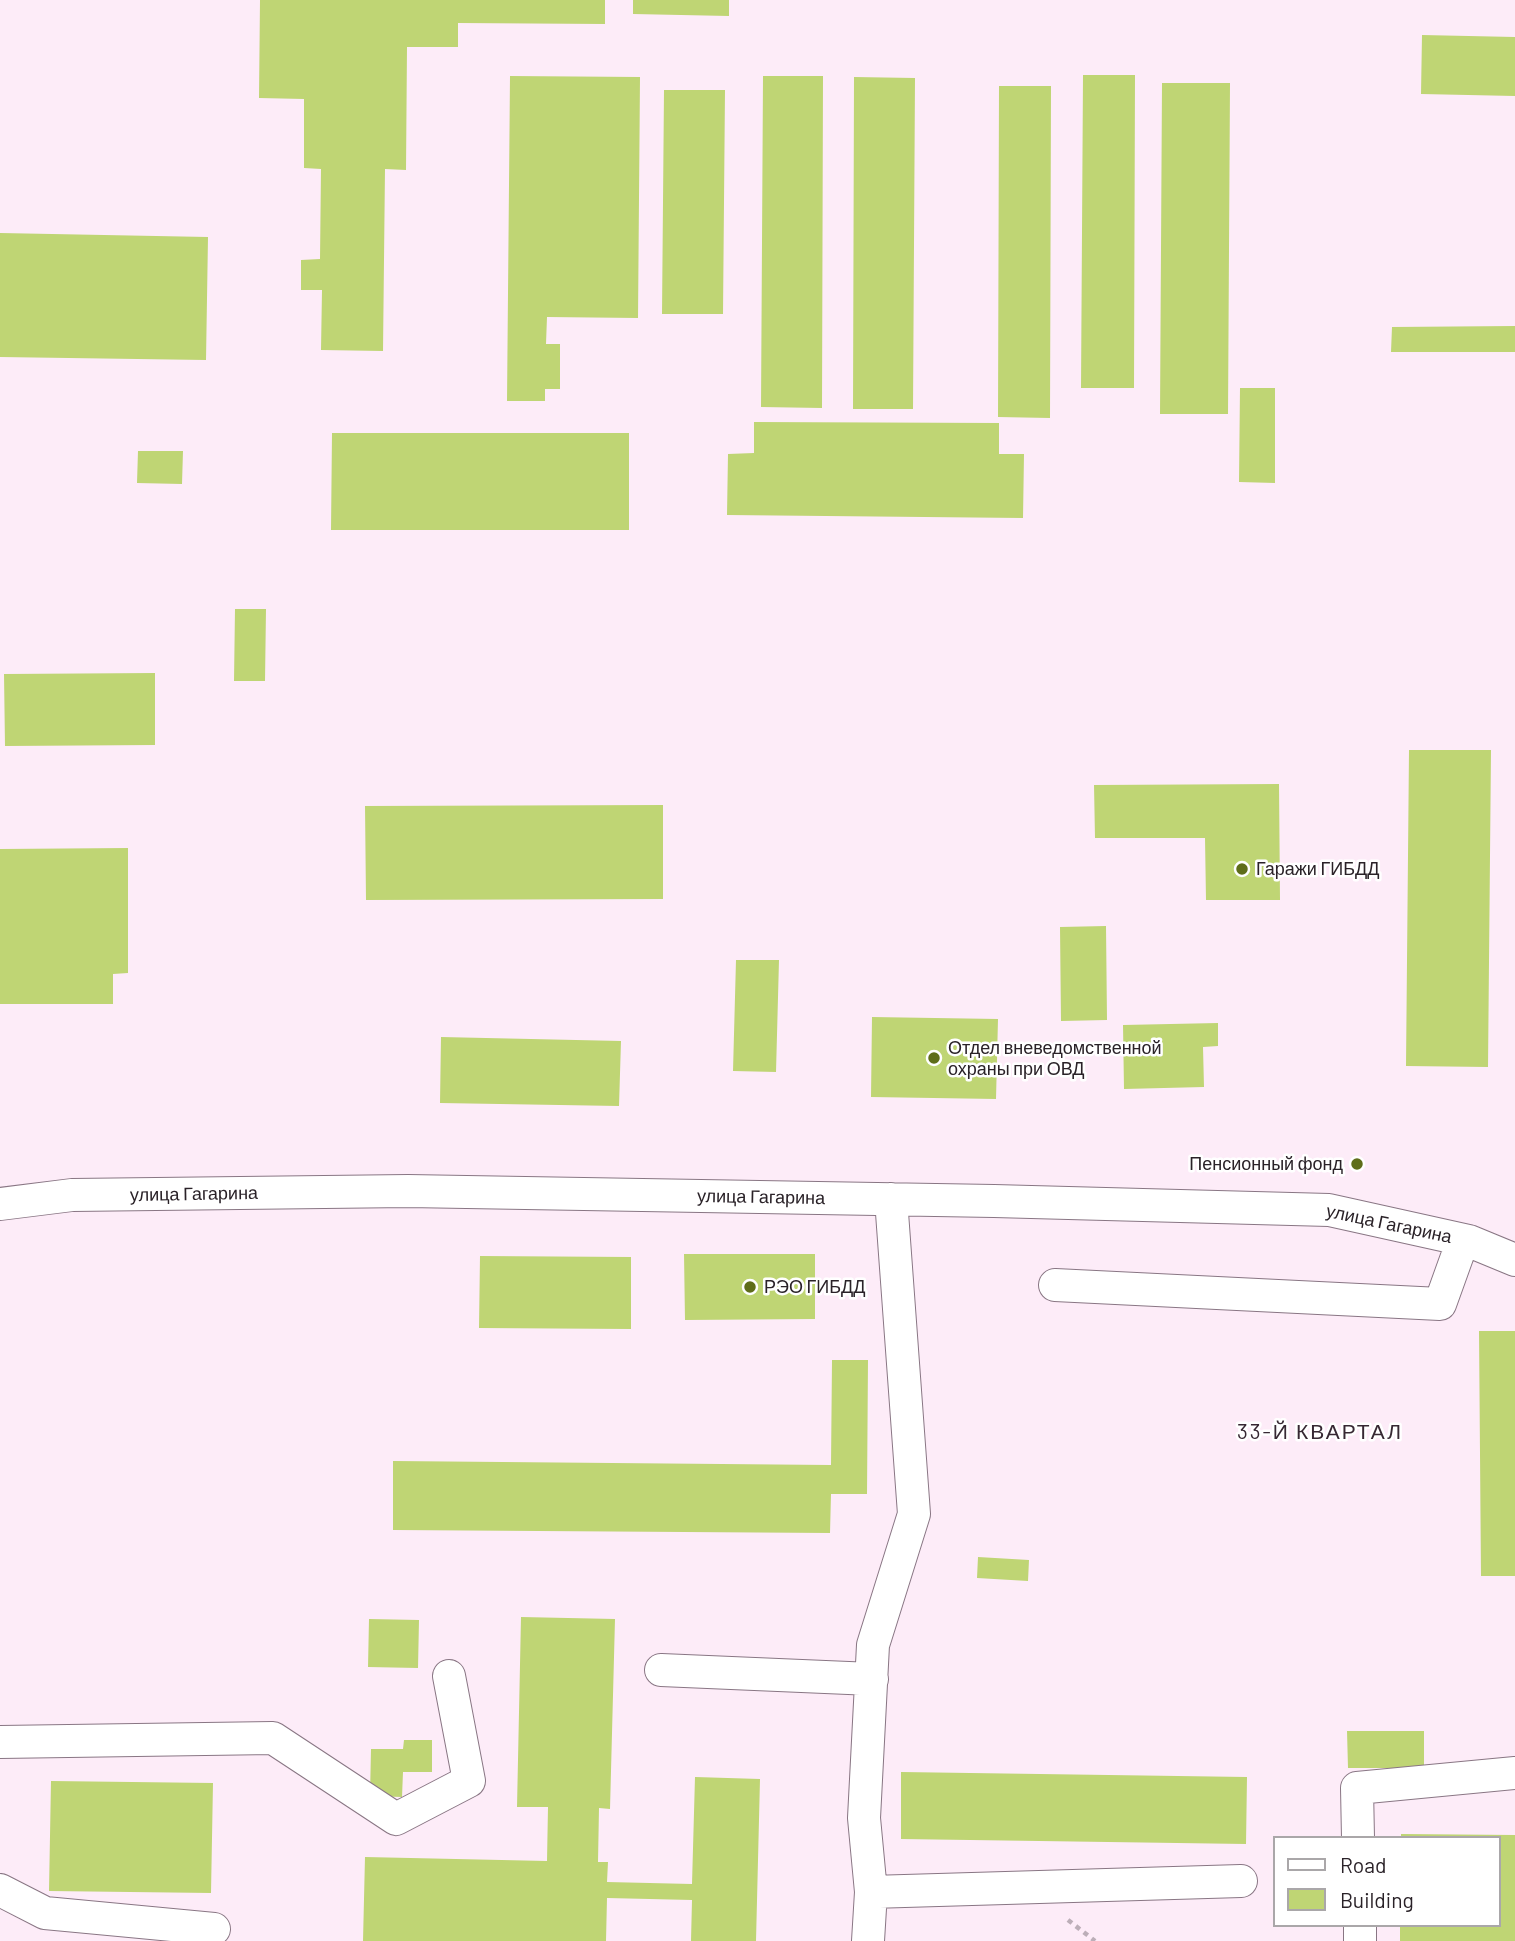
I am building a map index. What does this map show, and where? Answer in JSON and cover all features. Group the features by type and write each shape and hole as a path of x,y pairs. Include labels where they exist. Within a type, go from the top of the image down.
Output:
{"street":[{"name":"улица Гагарина","path":"0,1204 72,1195 408,1191 1329,1210 1463,1240 1515,1259"},
{"path":"868,1941 871,1892 864,1818 873,1645 914,1514 891,1199"},
{"path":"1055,1285 1440,1304 1463,1240"},
{"path":"661,1670 872,1679"},
{"path":"0,1742 273,1738 396,1819 469,1781 449,1676"},
{"path":"1358,1836 1357,1788 1515,1773"},
{"path":"871,1892 1241,1881"},
{"path":"0,1882 0,1890 45,1913 214,1929"}],"building":[{"path":"260,0 605,0 605,24 458,23 458,47 407,47 406,170 385,169 383,351 321,350 322,290 301,290 301,260 320,259 321,169 304,168 304,99 259,98"},
{"path":"633,0 729,0 729,16 633,14"},
{"path":"1422,35 1515,37 1515,96 1421,94"},
{"path":"1083,75 1135,75 1134,388 1081,388"},
{"path":"510,76 640,77 638,318 547,317 546,344 560,344 560,389 545,389 545,401 507,401"},
{"path":"763,76 823,76 822,408 761,407"},
{"path":"854,77 915,78 913,409 853,409"},
{"path":"1162,83 1230,83 1228,414 1160,414"},
{"path":"999,86 1051,86 1050,418 998,417"},
{"path":"664,90 725,90 723,314 662,314"},
{"path":"0,233 208,237 206,360 0,357"},
{"path":"1515,326 1515,352 1391,352 1392,327"},
{"path":"1240,388 1275,388 1275,483 1239,482"},
{"path":"754,422 999,423 999,454 1024,454 1023,518 727,515 728,454 754,453"},
{"path":"332,433 629,433 629,530 331,530"},
{"path":"138,451 183,451 182,484 137,483"},
{"path":"235,609 266,609 265,681 234,681"},
{"path":"155,673 155,745 5,746 4,674"},
{"path":"1409,750 1491,750 1488,1067 1406,1066"},
{"name":"Гаражи ГИБДД","path":"1279,784 1280,900 1206,900 1205,838 1095,838 1094,785"},
{"path":"663,805 663,899 366,900 365,806"},
{"path":"128,848 128,973 113,974 113,1004 0,1004 0,849"},
{"path":"1106,926 1107,1020 1061,1021 1060,927"},
{"path":"736,960 779,960 776,1072 733,1071"},
{"name":"Отдел вневедомственной охраны при ОВД","path":"872,1017 998,1019 996,1099 871,1097"},
{"path":"1218,1023 1218,1046 1203,1047 1204,1087 1124,1089 1123,1025"},
{"path":"441,1037 621,1041 619,1106 440,1103"},
{"name":"РЭО ГИБДД","path":"684,1254 815,1254 815,1319 685,1320"},
{"path":"480,1256 631,1257 631,1329 479,1328"},
{"path":"1479,1331 1515,1331 1515,1576 1481,1576"},
{"path":"832,1360 868,1360 867,1494 831,1494 830,1533 393,1530 393,1461 831,1465"},
{"path":"978,1557 1029,1560 1028,1581 977,1578"},
{"path":"521,1617 615,1619 610,1809 599,1808 598,1862 608,1862 607,1882 692,1884 695,1777 760,1779 756,1941 691,1941 692,1900 607,1898 606,1941 363,1941 365,1857 547,1861 548,1807 517,1807"},
{"path":"369,1619 419,1620 418,1668 368,1667"},
{"path":"1347,1731 1424,1731 1424,1768 1348,1768"},
{"path":"404,1740 432,1740 432,1772 403,1772 402,1797 370,1796 371,1749 403,1749"},
{"path":"901,1772 1247,1777 1246,1844 901,1839"},
{"path":"51,1781 213,1783 211,1893 49,1891"},
{"path":"1515,1835 1515,1941 1400,1941 1400,1927 1501,1927 1501,1836 1401,1836"}],"place":[{"name":"Гаражи ГИБДД","path":"1242,869"},
{"name":"Отдел вневедомственной охраны при ОВД","path":"934,1058"},
{"name":"Пенсионный фонд","path":"1357,1164"},
{"name":"РЭО ГИБДД","path":"750,1287"}],"district":[{"name":"33-Й КВАРТАЛ","path":"1320,1432"}]}
